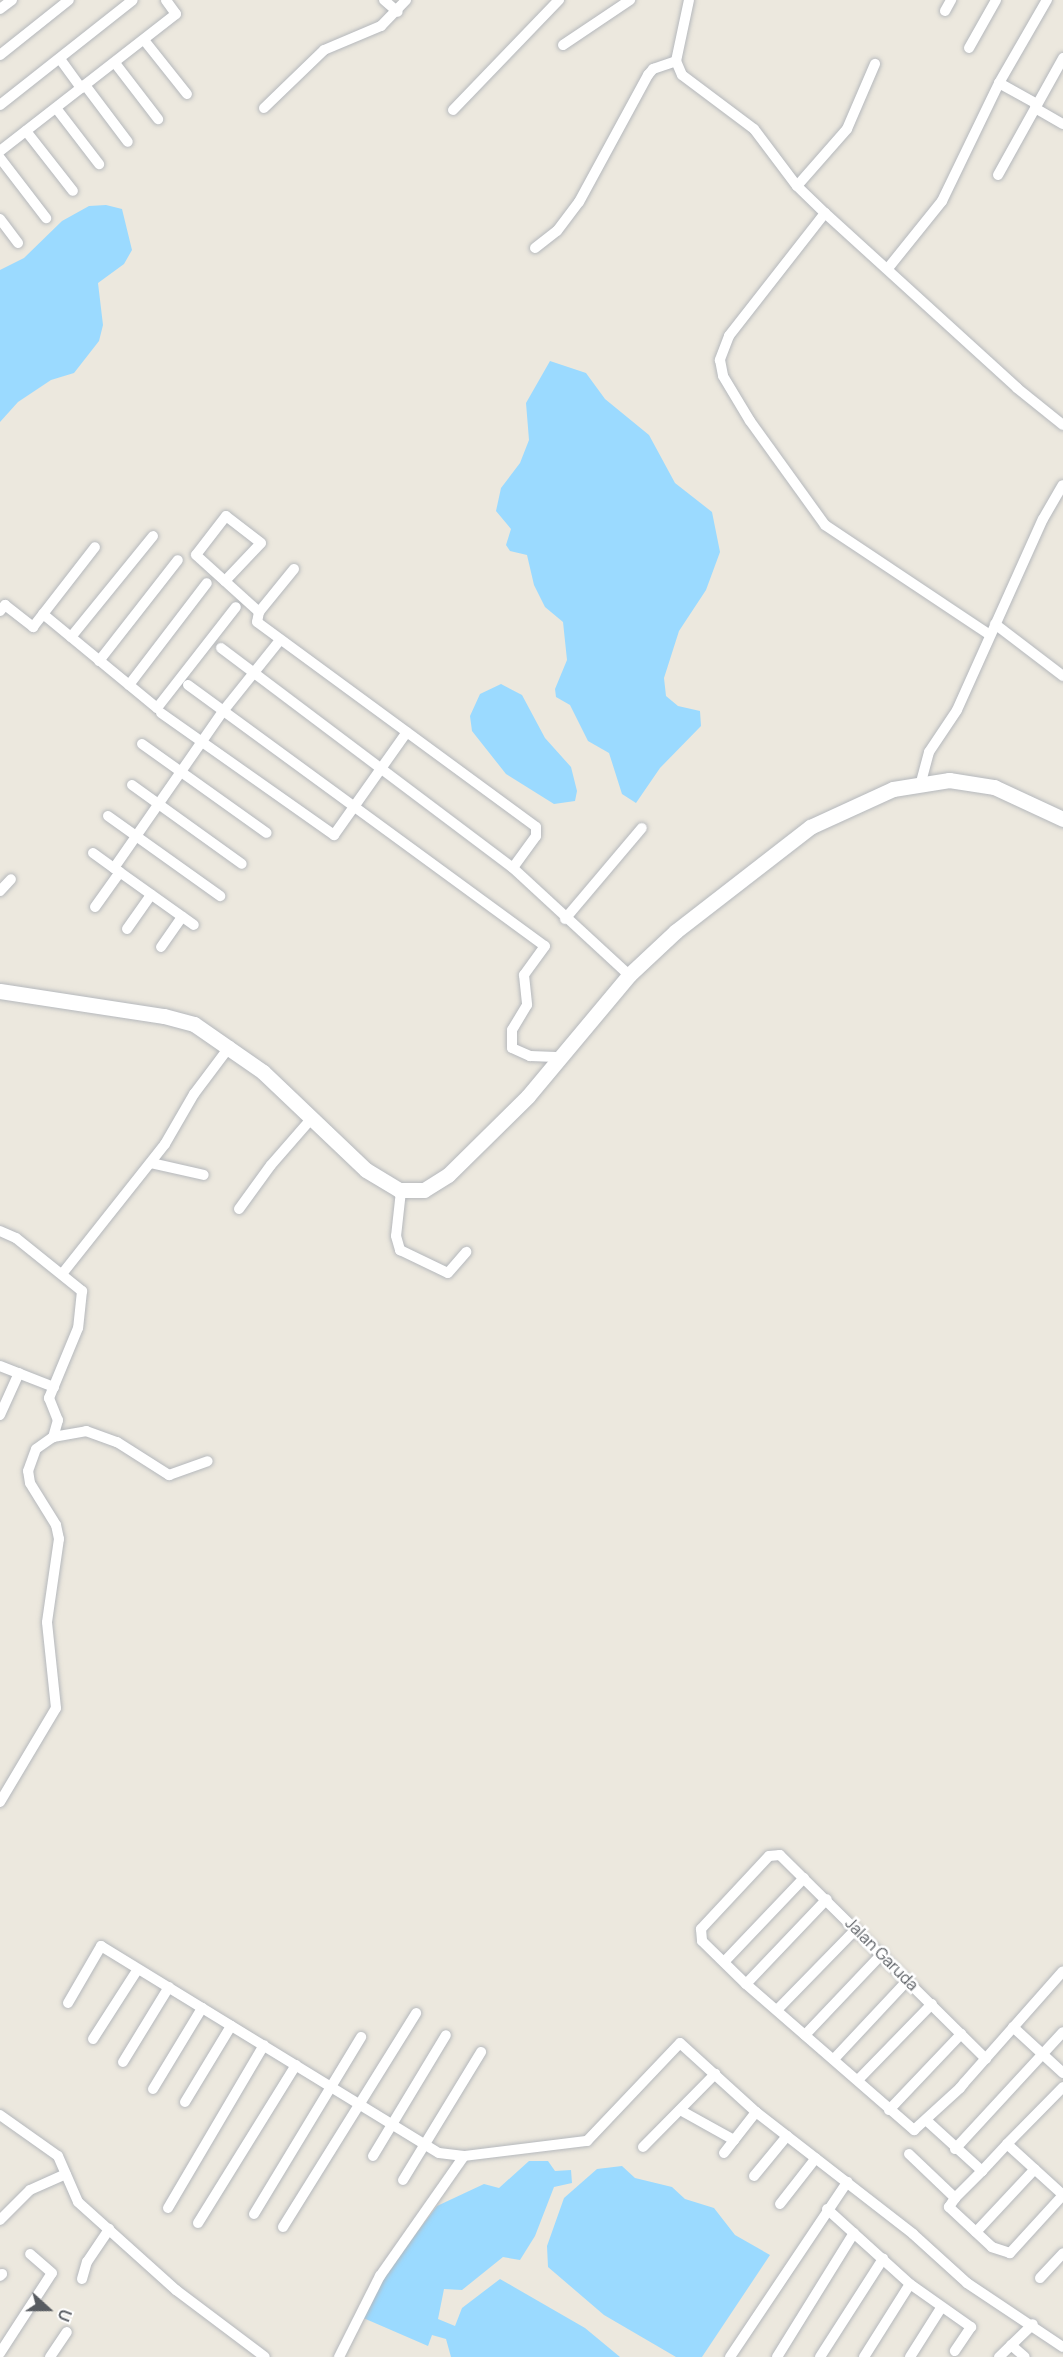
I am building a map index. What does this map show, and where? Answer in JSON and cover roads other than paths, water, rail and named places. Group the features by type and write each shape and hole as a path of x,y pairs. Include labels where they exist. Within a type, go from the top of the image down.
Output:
{"street":[{"path":"0,9 12,0"},
{"path":"0,55 69,0"},
{"path":"0,105 134,0"},
{"path":"0,151 176,14 166,0"},
{"path":"384,0 398,12"},
{"path":"264,108 333,43 381,26 398,12 406,0"},
{"path":"453,110 559,0"},
{"path":"563,45 628,0"},
{"path":"689,0 676,61 688,82 754,129 797,186 825,213 889,267 1017,388 1063,425"},
{"path":"945,11 951,0"},
{"path":"969,48 996,0"},
{"path":"889,267 942,201 999,83 1047,0"},
{"path":"144,40 188,94"},
{"path":"998,175 1063,58"},
{"path":"60,59 128,142"},
{"path":"535,248 557,231 579,202 648,75 653,69 676,61"},
{"path":"115,63 158,119"},
{"path":"797,186 847,129 875,64"},
{"path":"999,83 1063,124"},
{"path":"56,108 99,164"},
{"path":"26,131 74,191"},
{"path":"0,158 46,218"},
{"path":"825,213 729,336 720,360 723,376 750,421 825,525 990,635"},
{"path":"0,219 18,243"},
{"path":"921,782 929,752 957,710 1043,519 1063,485"},
{"path":"225,580 261,543 226,516 196,555 259,612"},
{"path":"71,637 153,536"},
{"path":"0,611 5,605 33,627 95,547"},
{"path":"99,661 178,560"},
{"path":"294,568 259,612 257,622 536,827 536,836 513,868"},
{"path":"129,685 207,583"},
{"path":"43,614 157,708 236,607"},
{"path":"995,624 1063,676"},
{"path":"95,907 136,836 224,710 280,640"},
{"path":"221,648 382,766 513,868 565,919 629,975"},
{"path":"188,685 545,946 524,975 527,1005 512,1030 512,1048 530,1056 563,1057"},
{"path":"161,713 334,835 407,732"},
{"path":"142,744 267,833"},
{"path":"0,991 180,1019 230,1046 312,1118 366,1170 401,1191 424,1190 441,1181 563,1057 629,975 734,884 810,827 864,799 921,782 981,783 1063,819"},
{"path":"132,785 242,864"},
{"path":"108,816 220,896"},
{"path":"565,919 642,828"},
{"path":"93,853 194,925"},
{"path":"0,891 11,879"},
{"path":"127,929 151,895"},
{"path":"161,947 182,917"},
{"path":"62,1274 151,1163 230,1046"},
{"path":"239,1209 271,1164 312,1118"},
{"path":"151,1163 204,1175"},
{"path":"401,1191 396,1236 400,1250 448,1273 466,1252"},
{"path":"0,1231 16,1238 80,1286 83,1307 49,1401 58,1420 53,1437"},
{"path":"0,1366 54,1387"},
{"path":"0,1415 19,1374"},
{"path":"0,1802 56,1708 47,1622 59,1535 30,1483 28,1471 36,1449 53,1437 86,1431 102,1434 169,1475 208,1461"},
{"name":"Jalan Garuda","path":"724,1962 702,1941 701,1929 769,1856 776,1855 827,1899 986,2059"},
{"path":"804,1878 724,1962 911,2129 918,2128 986,2059 1063,1971"},
{"path":"746,1984 827,1899"},
{"path":"777,2010 856,1929"},
{"path":"68,2003 101,1946 424,2144 440,2153 461,2160 588,2141 680,2043 756,2112 847,2182 966,2283 1033,2324 1063,2347"},
{"path":"805,2035 882,1954"},
{"path":"93,2038 138,1969"},
{"path":"834,2060 908,1980"},
{"path":"123,2062 169,1987"},
{"path":"858,2080 932,2004"},
{"path":"153,2089 202,2008"},
{"path":"283,2227 416,2013"},
{"path":"185,2102 231,2026"},
{"path":"1013,2027 1063,2073"},
{"path":"955,2149 1063,2032"},
{"path":"889,2110 961,2034"},
{"path":"373,2156 446,2035"},
{"path":"254,2214 361,2037"},
{"path":"168,2208 264,2045"},
{"path":"403,2180 481,2052"},
{"path":"198,2223 296,2065"},
{"path":"643,2147 715,2074"},
{"path":"1007,2144 1063,2195 1010,2253 992,2247 949,2207 955,2198 1007,2144 1063,2087"},
{"path":"680,2110 734,2140"},
{"path":"724,2152 756,2112"},
{"path":"0,2115 58,2156 78,2202 176,2290 266,2357"},
{"path":"926,2120 955,2149 982,2170"},
{"path":"754,2176 787,2136"},
{"path":"909,2154 955,2198"},
{"path":"780,2204 816,2158"},
{"path":"339,2357 369,2294 420,2215 461,2160"},
{"path":"976,2232 1035,2169"},
{"path":"0,2220 30,2190 66,2174"},
{"path":"730,2357 847,2182"},
{"path":"827,2209 910,2284 970,2328 956,2351"},
{"path":"82,2279 87,2262 109,2229"},
{"path":"777,2357 854,2233"},
{"path":"1040,2278 1063,2253"},
{"path":"0,2353 52,2273 30,2254"},
{"path":"820,2357 883,2259"},
{"path":"864,2357 910,2284"},
{"path":"910,2357 941,2308"},
{"path":"999,2357 1033,2324"},
{"path":"50,2357 67,2332"},
{"path":"1011,2345 1025,2357"}],"water":[{"path":"106,205 122,209 132,250 124,264 98,283 103,325 99,341 74,373 51,380 18,402 0,422 0,270 24,258 62,221 89,206"},
{"path":"550,361 586,373 605,399 649,435 675,483 712,512 720,552 706,590 679,631 664,678 666,696 678,706 700,711 701,726 660,768 636,803 622,794 609,753 588,741 570,705 556,697 555,689 567,660 563,622 545,607 534,585 527,555 510,551 506,545 511,529 496,511 501,488 520,463 529,440 526,403"},
{"path":"501,684 522,695 545,738 571,767 577,791 575,801 554,804 506,774 472,731 470,716 480,694"},
{"path":"529,2161 548,2161 555,2171 571,2170 572,2183 554,2187 535,2236 520,2260 503,2257 462,2290 444,2289 438,2319 455,2326 462,2308 500,2279 585,2328 620,2357 451,2357 446,2339 432,2335 428,2346 361,2317 390,2268 437,2206 484,2184 499,2188"},
{"path":"622,2166 635,2178 672,2187 685,2199 714,2208 735,2235 770,2255 702,2357 676,2357 604,2315 548,2267 547,2246 564,2198 597,2169"}]}
